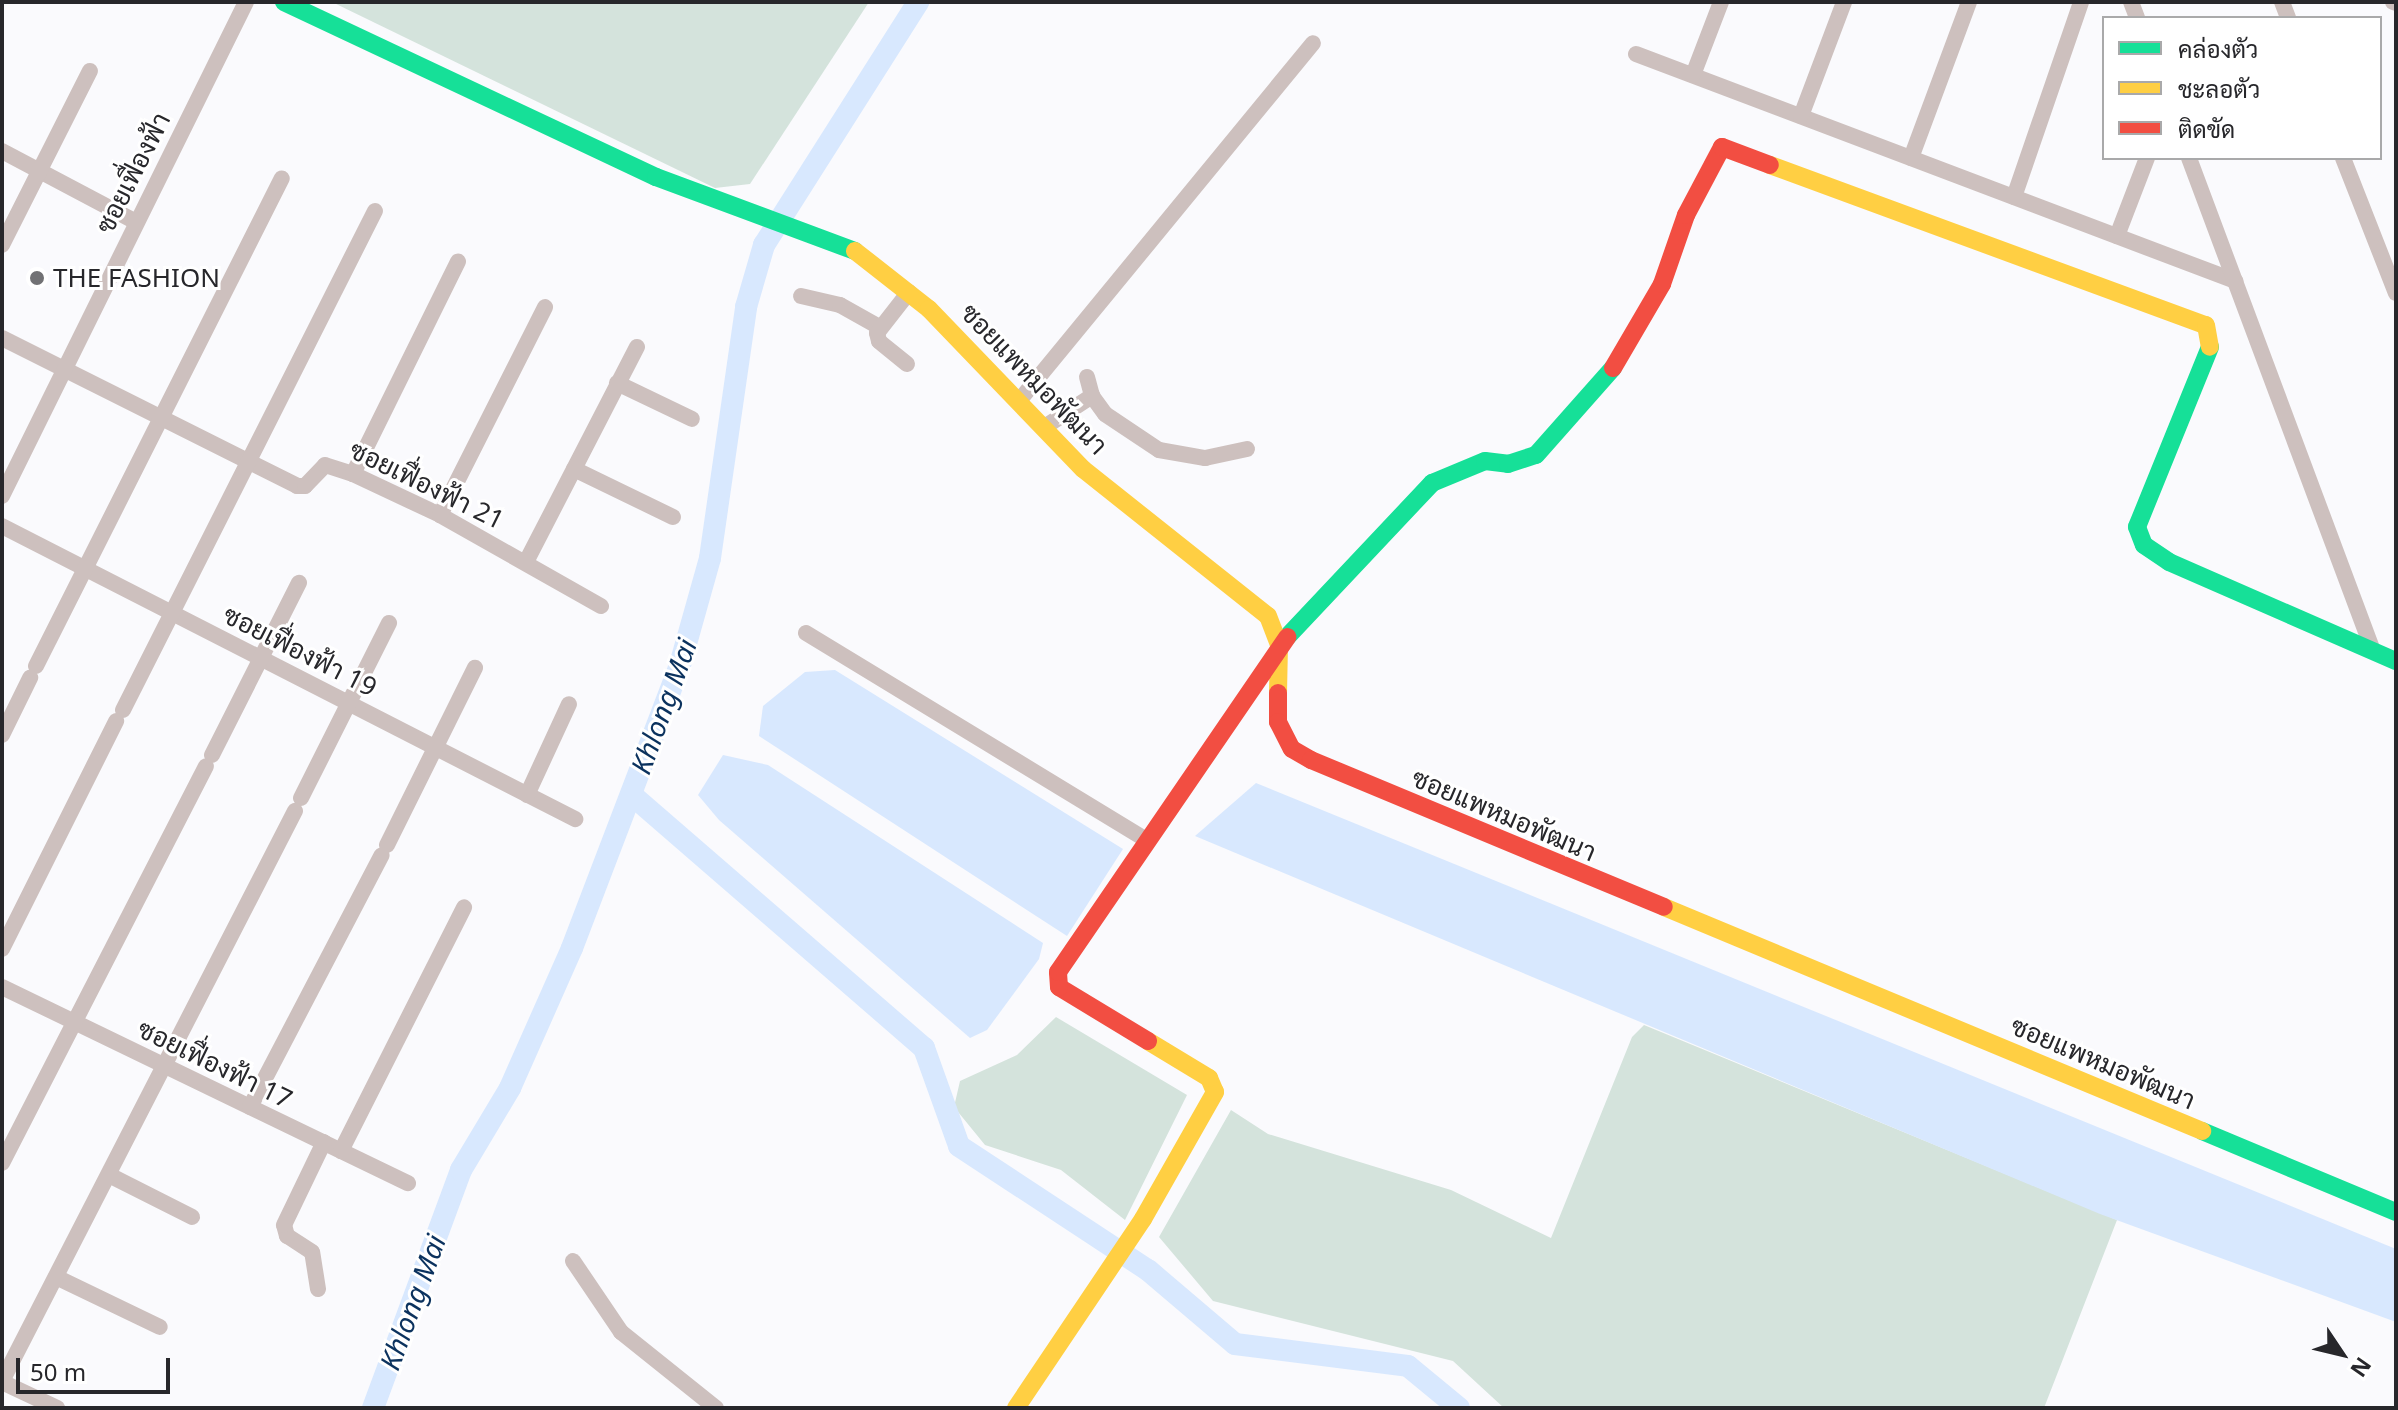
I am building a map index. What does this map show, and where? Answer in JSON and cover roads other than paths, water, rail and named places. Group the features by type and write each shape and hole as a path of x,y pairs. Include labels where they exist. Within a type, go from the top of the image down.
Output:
{"street":[{"name":"ซอยเฟื่องฟ้า","path":"2,496 63,367 246,2"},
{"name":"ซอยแพหมอพัฒนา","path":"284,2 656,177 856,252 909,292 1083,469 1268,616 1279,645 1275,698 1284,736 1292,749 1330,771 2396,1212"},
{"path":"1693,75 1721,2"},
{"path":"1801,116 1844,2"},
{"path":"1911,158 1969,2"},
{"path":"2014,197 2081,2"},
{"path":"1019,401 1313,43"},
{"path":"1636,54 2235,281"},
{"path":"2,245 90,71"},
{"path":"1016,1408 1143,1219 1215,1095 1214,1085 1059,987 1056,977 1279,645 1432,483 1485,461 1525,461 1569,421 1630,344 1662,284 1709,165 1722,147 2206,325 2212,342 2137,527 2144,545 2169,562 2396,661"},
{"path":"2,151 136,222"},
{"path":"2117,236 2146,160"},
{"path":"2190,160 2373,651"},
{"path":"2344,160 2396,293"},
{"path":"2,735 282,178"},
{"path":"2,949 375,211"},
{"path":"353,474 458,262"},
{"path":"907,364 879,341 879,327 909,292"},
{"path":"801,296 859,312 879,327"},
{"path":"440,515 545,307"},
{"name":"ซอยเฟื่องฟ้า 21","path":"2,338 300,487 325,465 353,474 440,515 601,606"},
{"path":"526,562 637,347"},
{"path":"1087,377 1092,396 1105,414 1172,455 1205,458 1247,449"},
{"path":"617,383 692,419"},
{"path":"1047,432 1092,396"},
{"path":"574,469 673,517"},
{"name":"ซอยเฟื่องฟ้า 19","path":"2,526 575,819"},
{"path":"2,1163 299,583"},
{"path":"57,1408 2,1382 389,623"},
{"path":"806,633 1146,840"},
{"path":"250,1107 475,668"},
{"path":"527,795 569,704"},
{"path":"341,1151 464,907"},
{"name":"ซอยเฟื่องฟ้า 17","path":"2,987 408,1183"},
{"path":"318,1289 312,1252 287,1236 284,1225 324,1142"},
{"path":"109,1175 192,1217"},
{"path":"573,1261 621,1332 716,1408"},
{"path":"56,1277 160,1327"}],"water":[{"path":"835,670 1123,849 1067,936 759,736 763,706 805,672"},
{"path":"723,755 768,765 1043,943 1039,959 987,1030 970,1038 719,820 698,795"},
{"path":"1256,783 2396,1249 2396,1322 2100,1214 1195,836"}],"waterway":[{"name":"Khlong Mai","path":"373,1408 461,1170 510,1088 572,948 680,665 710,558 746,307 764,245 918,2"},
{"path":"633,796 924,1048 959,1146 1148,1270 1235,1344 1408,1366 1459,1408"}],"place":[{"name":"THE FASHION","path":"37,278"}]}
